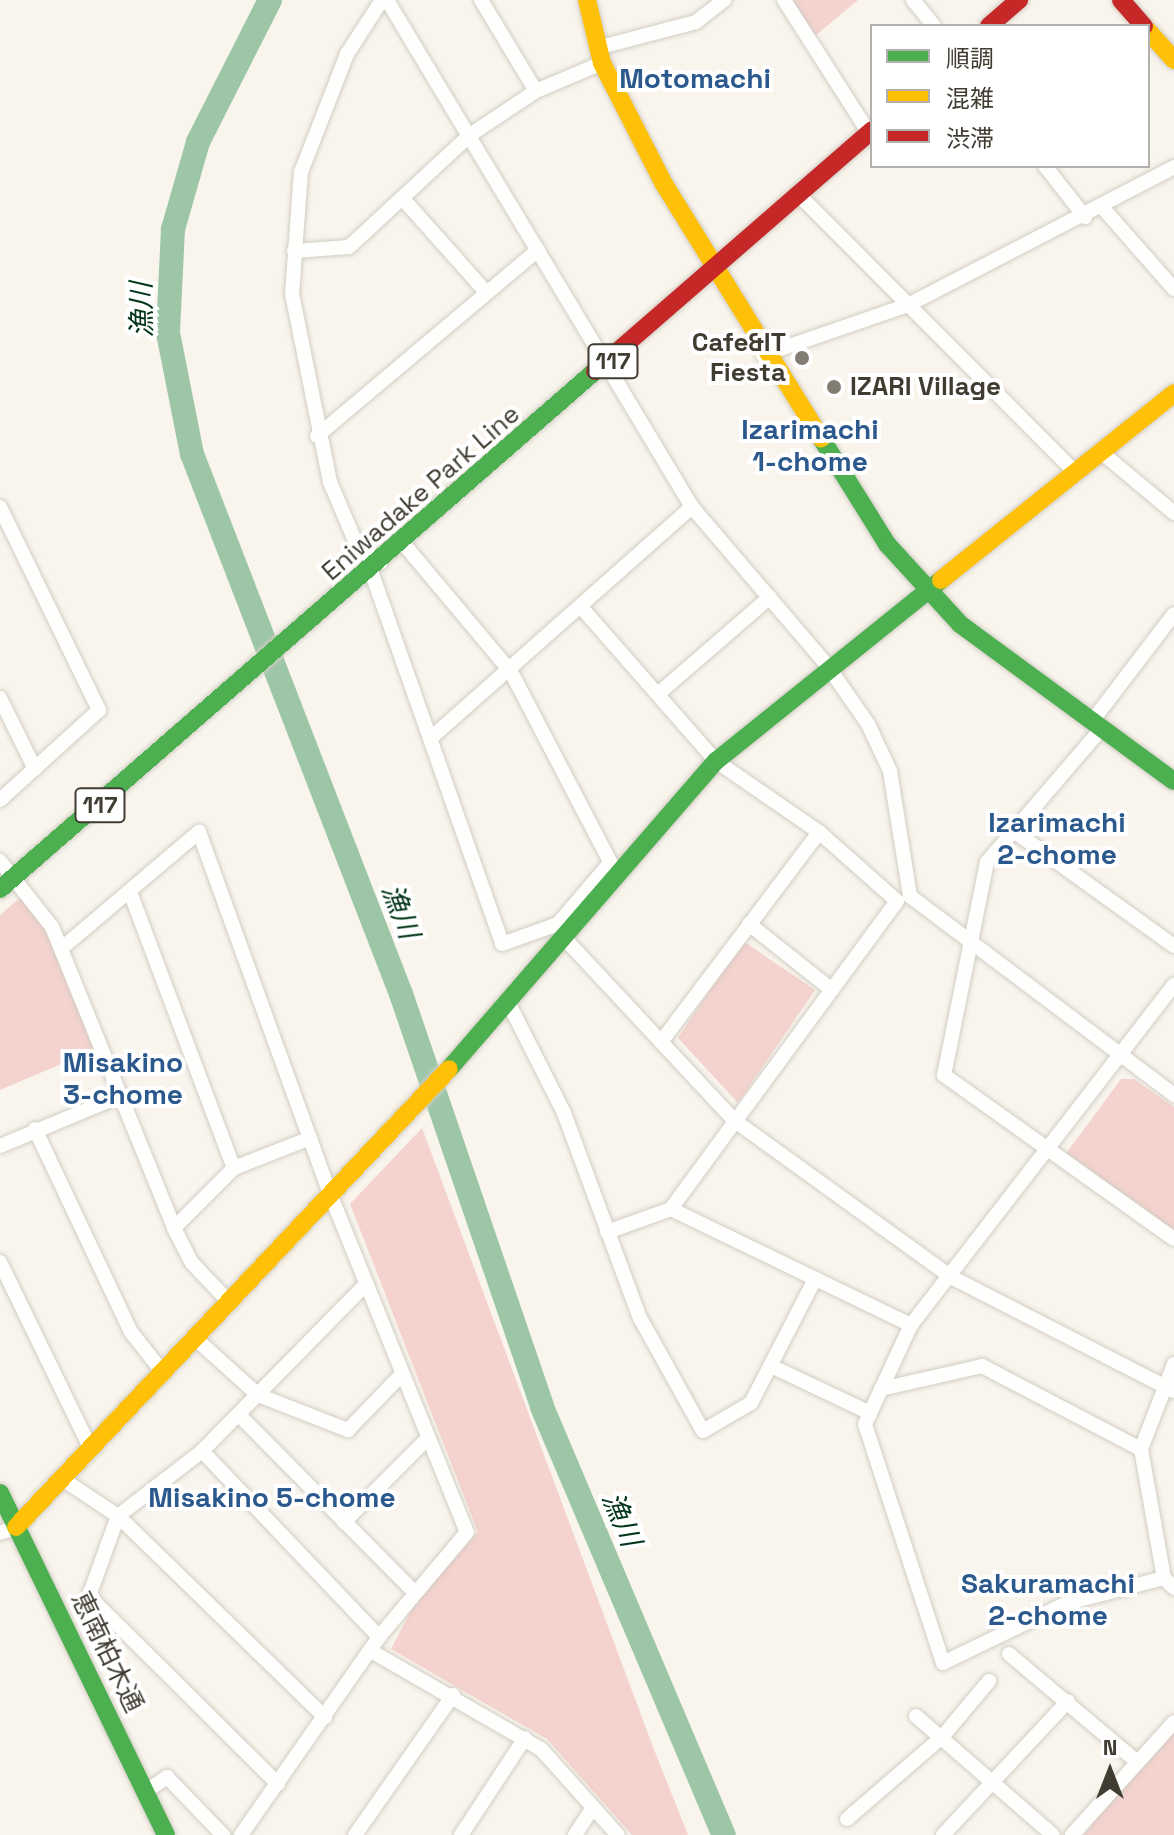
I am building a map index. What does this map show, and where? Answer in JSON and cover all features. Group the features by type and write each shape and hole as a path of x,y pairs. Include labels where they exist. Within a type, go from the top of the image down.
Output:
{"street":[{"path":"1174,393 827,665 716,761 615,871 558,924 502,944 376,566 359,550 317,436 294,332 294,251 301,172 315,128 347,54 384,0 470,135 606,368 692,507 827,665 890,771 910,896 969,948 1174,1095"},
{"path":"481,0 536,91"},
{"path":"587,0 599,55 763,355 849,491 925,586 960,624 1174,781"},
{"path":"294,251 349,247 404,200 470,135 536,91 599,55 696,22 724,0"},
{"path":"784,0 870,132"},
{"path":"913,0 932,24"},
{"path":"991,24 1019,0"},
{"path":"1121,0 1142,24"},
{"path":"1150,33 1174,60"},
{"name":"Eniwadake Park Line","path":"7,884 199,722 402,542 606,368 870,132"},
{"path":"763,355 908,305 1085,217 1174,167"},
{"path":"1047,168 1085,217"},
{"path":"799,195 1075,472"},
{"path":"404,200 485,291"},
{"path":"1102,207 1174,289"},
{"path":"317,436 485,291 538,250"},
{"path":"1101,452 1174,513"},
{"path":"0,507 99,710 0,800"},
{"path":"433,736 511,672 692,507"},
{"path":"402,542 511,672 615,871"},
{"path":"658,694 770,597"},
{"path":"581,607 716,761 819,832 897,901 671,1209 607,1232"},
{"path":"1174,614 1097,724 987,862 944,1075 1174,1239"},
{"path":"0,698 35,769"},
{"path":"1014,831 1174,946"},
{"path":"62,948 199,832 331,1196 467,1532 413,1591 241,1835"},
{"path":"664,1038 819,832"},
{"path":"0,861 7,884 62,948 174,1228 192,1263 229,1302"},
{"path":"8,1530 64,1480 496,1019 567,941 615,871"},
{"path":"130,892 234,1168"},
{"path":"749,924 832,990"},
{"path":"567,941 664,1038 735,1121 953,1278 1162,1381 1174,1391"},
{"path":"1174,985 1051,1152 953,1278 911,1325 865,1424 943,1663 1067,1603 1169,1583 1141,1449 1162,1381 1174,1364"},
{"path":"509,1004 564,1113 640,1318 703,1431 751,1403 815,1279"},
{"path":"0,1146 120,1096"},
{"path":"35,1129 131,1332 164,1374"},
{"path":"174,1228 234,1168 310,1138"},
{"path":"671,1209 911,1325"},
{"path":"0,1262 91,1449"},
{"path":"278,1784 89,1596 118,1516 202,1451 240,1416 366,1284"},
{"path":"196,1339 258,1395 348,1430 402,1374"},
{"path":"771,1366 870,1413"},
{"path":"881,1389 982,1366 1141,1449"},
{"path":"240,1416 413,1591"},
{"path":"344,1522 428,1438"},
{"path":"202,1451 379,1637"},
{"path":"64,1480 118,1516 325,1717"},
{"name":"恵南柏木通","path":"0,1493 8,1530 166,1835"},
{"path":"371,1651 525,1738 618,1835"},
{"path":"1009,1654 1136,1761"},
{"path":"847,1819 943,1736 989,1681"},
{"path":"355,1835 453,1695"},
{"path":"943,1835 996,1784 1068,1701"},
{"path":"916,1716 943,1736 1053,1835"},
{"path":"1072,1835 1174,1722"},
{"path":"461,1835 525,1738"},
{"path":"145,1792 167,1777 223,1835"},
{"path":"575,1835 593,1807"}],"shaded area":[{"path":"791,0 858,0 815,36"},
{"path":"21,897 40,913 94,1050 0,1090 0,915"},
{"path":"743,941 815,990 738,1103 678,1038"},
{"path":"1121,1079 1134,1079 1174,1107 1174,1234 1065,1155"},
{"path":"422,1128 688,1835 632,1835 547,1739 391,1649 415,1603 478,1532 350,1204"},
{"path":"1174,1731 1174,1835 1084,1835 1137,1765"}],"waterway":[{"name":"漁川","path":"270,0 198,142 173,229 168,333 192,454 401,994 542,1407 724,1835"}],"traffic: fast":[{"path":"0,889 595,371"},
{"path":"821,438 887,544 960,624 1174,781"},
{"path":"449,1069 716,761 941,580"},
{"path":"0,1493 166,1835"}],"traffic: slow":[{"path":"587,0 602,63 664,184 821,438"},
{"path":"1150,33 1174,60"},
{"path":"941,580 1174,393"},
{"path":"16,1527 449,1069"}],"traffic: jam":[{"path":"991,24 1019,0"},
{"path":"1121,0 1142,24"},
{"path":"595,371 870,132"}],"place":[{"name":"Cafe&IT Fiesta","path":"802,358"},
{"name":"IZARI Village","path":"834,387"}],"district":[{"name":"Motomachi","path":"695,78"},
{"name":"Izarimachi 1-chome","path":"810,445"},
{"name":"Izarimachi 2-chome","path":"1057,838"},
{"name":"Misakino 3-chome","path":"123,1078"},
{"name":"Misakino 5-chome","path":"272,1497"},
{"name":"Sakuramachi 2-chome","path":"1048,1599"}]}
